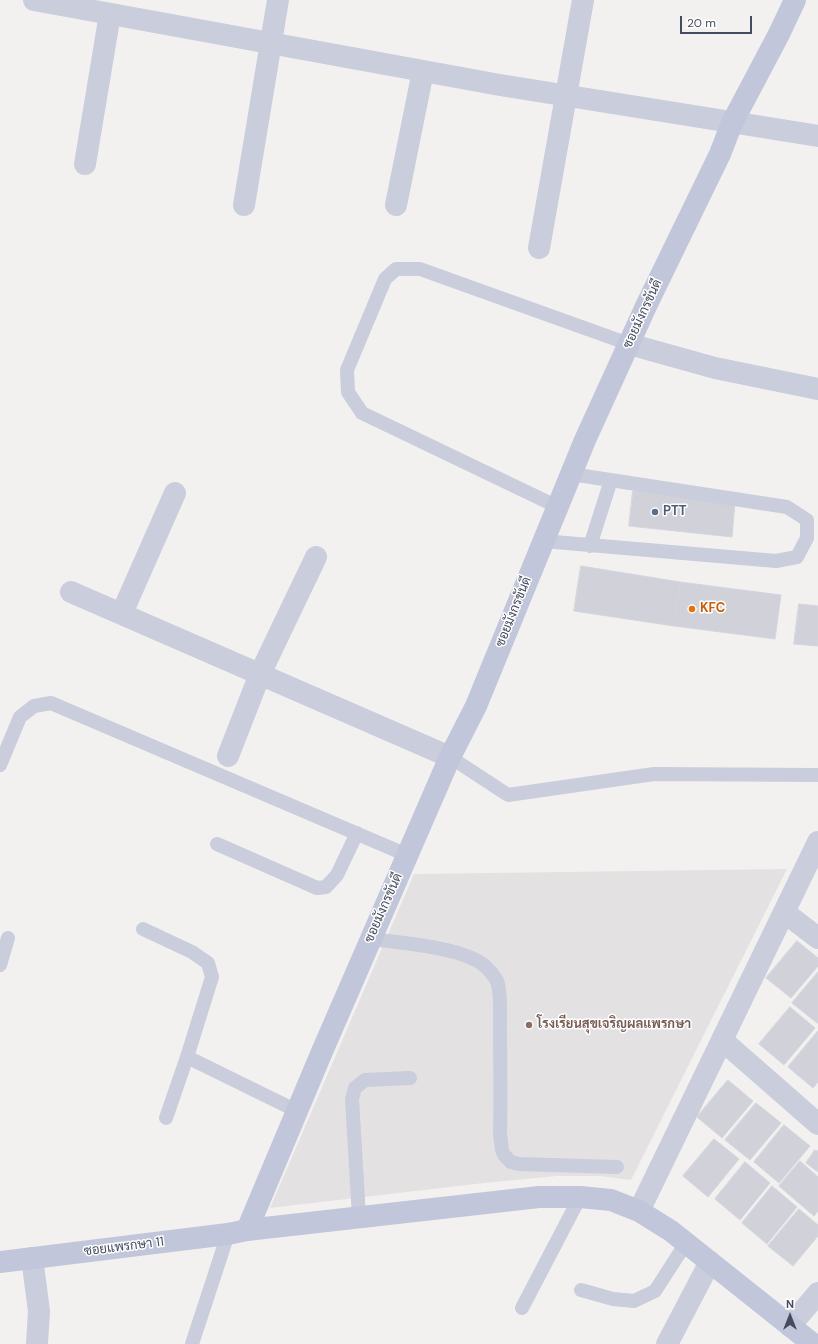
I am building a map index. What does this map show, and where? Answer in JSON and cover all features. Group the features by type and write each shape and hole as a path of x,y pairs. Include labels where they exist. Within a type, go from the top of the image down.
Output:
{"street":[{"path":"34,0 566,96 818,136"},
{"path":"244,206 278,0"},
{"path":"539,248 583,0"},
{"name":"ซอยมังกรขันดี","path":"238,1232 297,1112 450,757 476,706 585,440 647,304 720,154 732,123 779,34 795,0"},
{"path":"85,164 110,14"},
{"path":"396,206 423,71"},
{"path":"629,344 715,368 818,389"},
{"path":"122,613 175,493"},
{"path":"228,756 260,674 316,558"},
{"path":"71,592 450,757"},
{"path":"639,1211 818,842"},
{"path":"784,912 818,938"},
{"path":"722,1040 818,1124"},
{"name":"ซอยแพรกษา 11","path":"0,1262 358,1217 539,1197 580,1197 611,1200 639,1211 671,1231 813,1344"},
{"path":"32,1258 39,1311 37,1344"},
{"path":"666,1344 710,1262"},
{"path":"790,1326 818,1293"}],"lane":[{"path":"558,507 362,413 348,392 347,370 384,279 396,269 420,269 629,344"},
{"path":"543,541 776,562 797,558 806,538 806,520 787,507 571,474"},
{"path":"590,546 611,480"},
{"path":"0,765 20,717 34,706 52,703 407,855"},
{"path":"450,757 508,795 654,774 818,775"},
{"path":"217,844 317,888 326,887 337,875 357,833"},
{"path":"143,929 192,952 208,964 212,977 166,1118"},
{"path":"0,964 8,938"},
{"path":"371,939 444,950 460,954 481,963 497,980 499,987 500,1019 500,1134 502,1150 507,1158 512,1162 527,1165 618,1167"},
{"path":"187,1057 297,1112"},
{"path":"358,1217 352,1099 355,1088 365,1080 410,1078"},
{"path":"522,1308 580,1197"},
{"path":"192,1344 238,1232"},
{"path":"581,1290 613,1299 634,1301 655,1291 686,1243"}],"shaded area":[{"name":"โรงเรียนสุขเจริญผลแพรกษา","path":"787,869 631,1180 600,1176 557,1176 270,1208 414,874"}],"building":[{"path":"633,491 735,502 732,537 629,526"},
{"path":"581,566 680,582 674,626 574,611"},
{"path":"680,582 781,595 775,639 674,626"},
{"path":"799,604 818,606 818,646 794,644"},
{"path":"797,941 818,958 818,966 791,998 766,978"},
{"path":"818,972 818,1023 817,1023 792,1003"},
{"path":"790,1007 815,1028 784,1065 759,1044"},
{"path":"818,1031 818,1082 813,1088 788,1067"},
{"path":"728,1080 753,1101 722,1138 697,1117"},
{"path":"756,1103 781,1123 750,1160 725,1140"},
{"path":"784,1125 810,1146 779,1183 754,1162"},
{"path":"714,1139 739,1159 708,1197 683,1176"},
{"path":"815,1150 818,1151 818,1172 806,1163"},
{"path":"800,1161 818,1177 818,1211 814,1216 779,1186"},
{"path":"745,1162 770,1183 740,1220 715,1199"},
{"path":"772,1186 797,1207 767,1244 742,1223"},
{"path":"799,1209 818,1225 818,1236 793,1266 768,1246"}],"place":[{"name":"PTT","path":"655,512"},
{"name":"KFC","path":"692,609"},
{"name":"โรงเรียนสุขเจริญผลแพรกษา","path":"529,1025"}]}
